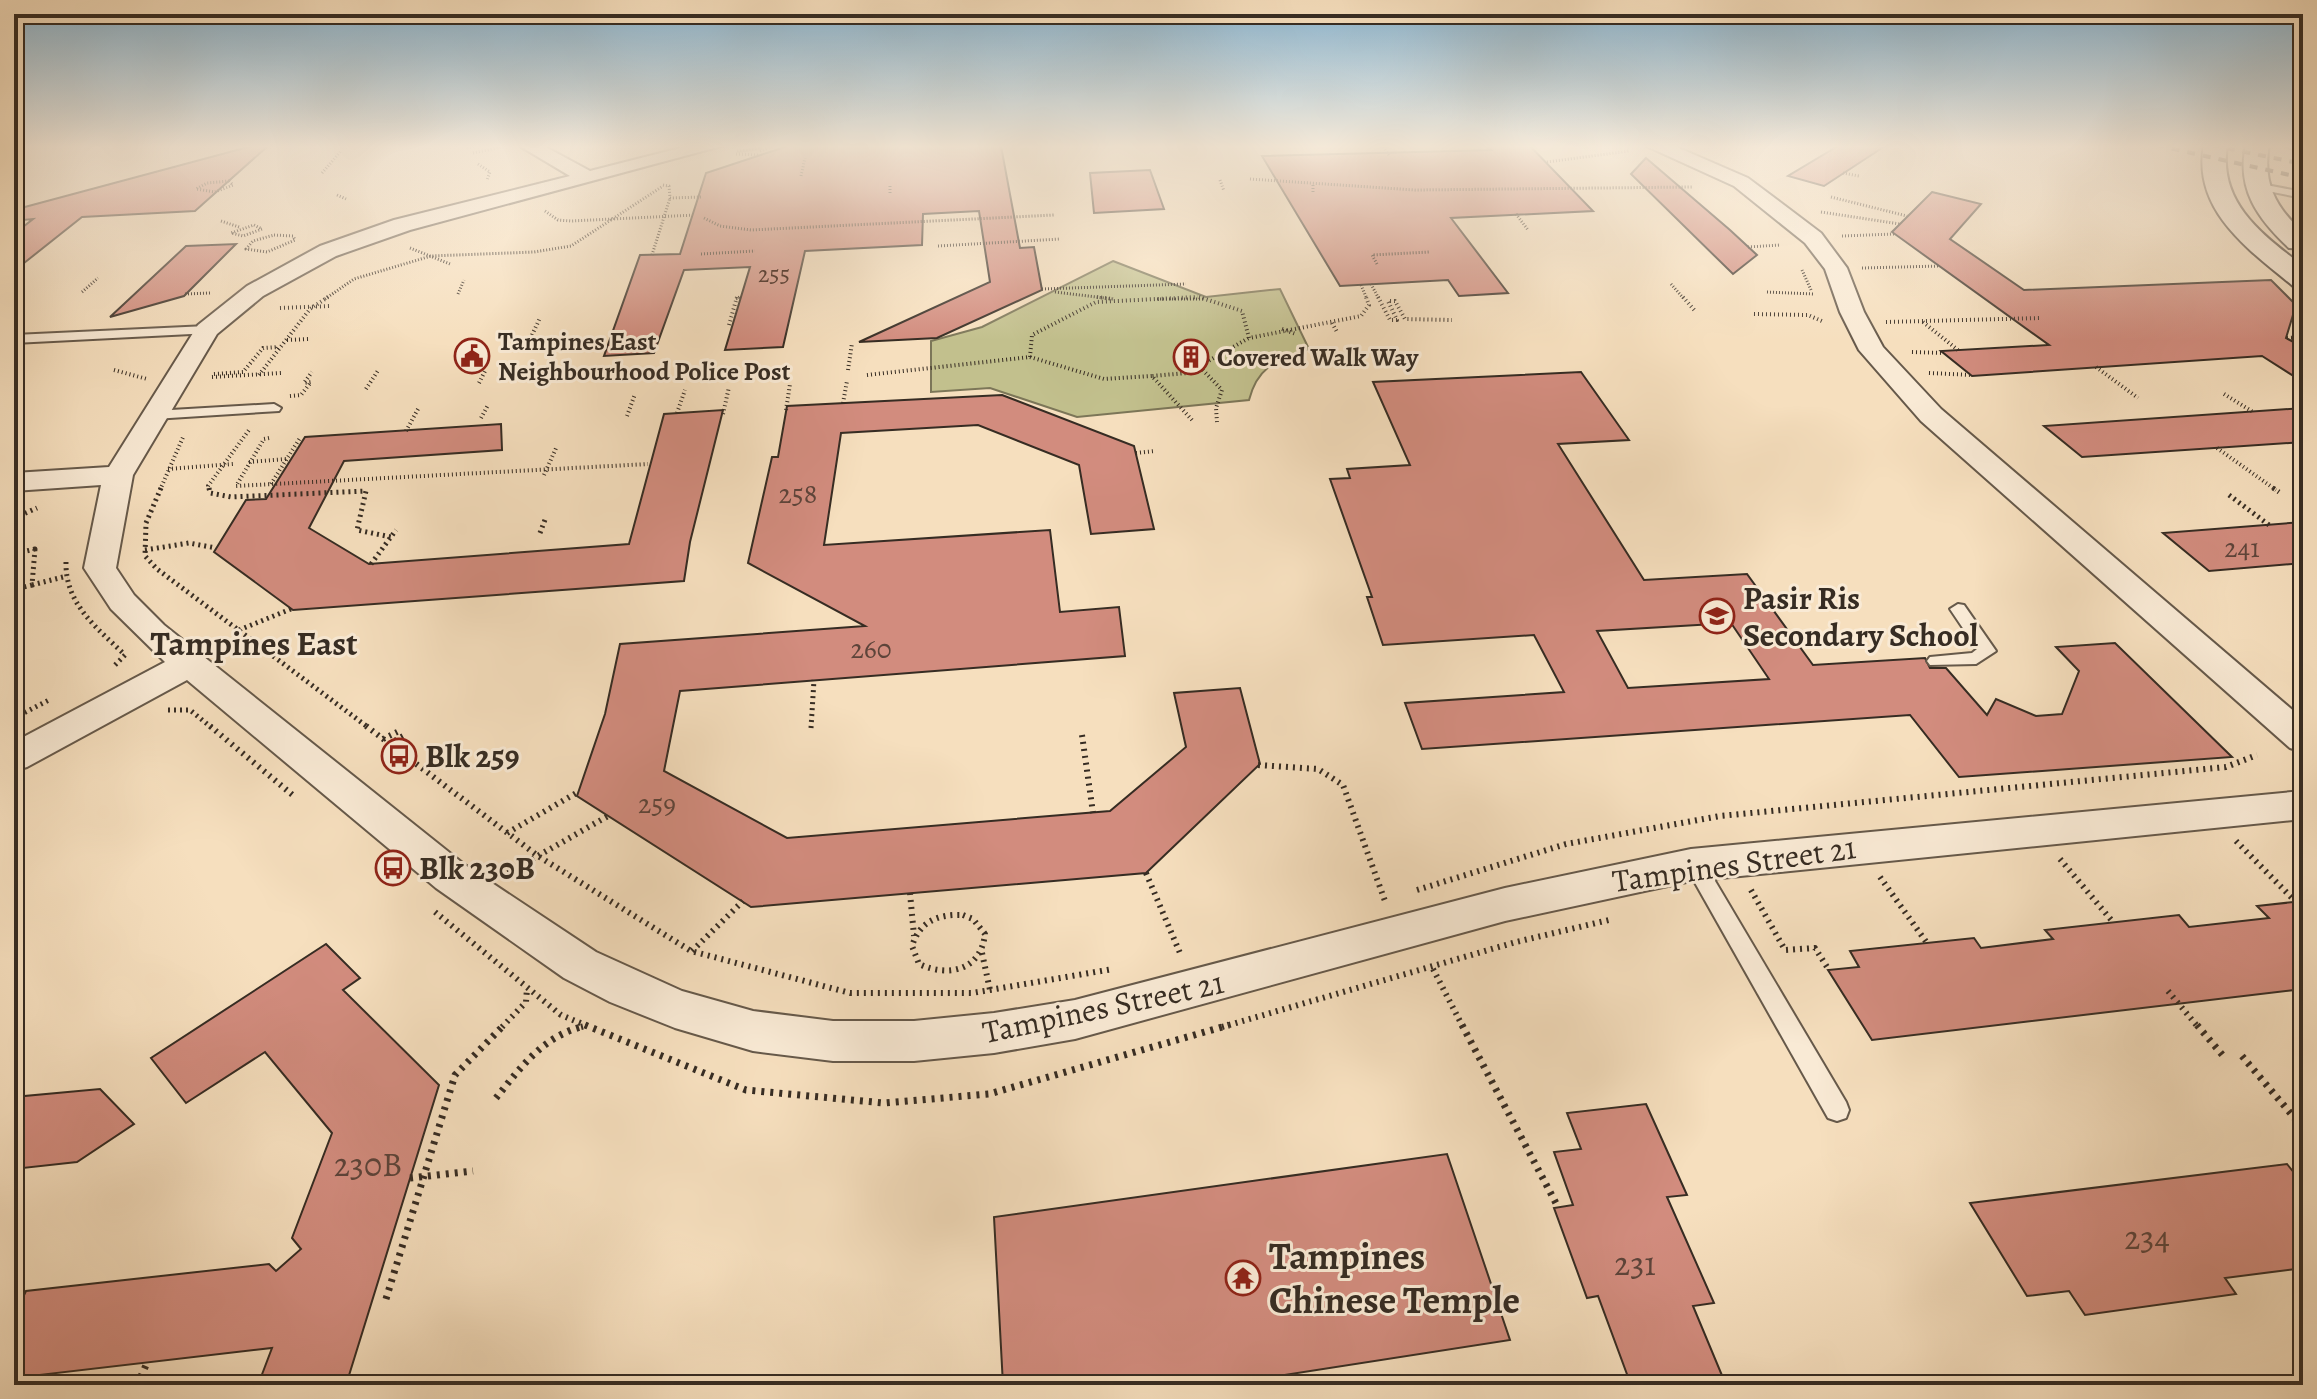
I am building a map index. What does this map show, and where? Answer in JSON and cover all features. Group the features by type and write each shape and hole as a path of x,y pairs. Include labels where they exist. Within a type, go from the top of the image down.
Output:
{"main road":[{"path":"2229,210 2253,239 2303,280"},
{"path":"2268,210 2303,247"}],"street":[{"name":"Tampines Street 21","path":"457,210 402,225 328,251 255,291 207,330 118,475 100,568 119,601 473,893 562,955 671,1008 721,1024 782,1036 907,1042 1030,1029 1112,1012 1524,899 1695,865 2303,805"},
{"path":"1777,210 1813,238 1836,268 1852,312 1872,350 1931,415 2303,739"},
{"path":"14,482 118,475"},
{"path":"14,732 181,655"},
{"path":"14,758 181,655"}],"lane":[{"path":"14,339 207,330"},
{"path":"154,415 274,408"},
{"path":"1936,661 1976,658 1987,651 1958,609"},
{"path":"1695,865 1837,1110"}],"path":[{"path":"543,210 564,221 695,215"},
{"path":"257,375 312,306 354,279 431,256 559,249 580,243 626,210"},
{"path":"652,255 666,210"},
{"path":"1007,210 1009,217"},
{"path":"1884,210 1907,216"},
{"path":"1813,213 1859,215 1900,224"},
{"path":"1516,214 1528,230"},
{"path":"704,218 720,226 751,230 1054,215"},
{"path":"221,221 240,227 263,228 252,235"},
{"path":"240,227 231,231 232,235 262,236 259,238 246,249 267,252 295,240 293,236 282,235 259,238"},
{"path":"1829,236 1894,234"},
{"path":"938,246 1060,239"},
{"path":"1748,247 1789,245"},
{"path":"415,249 450,264"},
{"path":"701,254 755,251"},
{"path":"1377,264 1372,255 1429,252"},
{"path":"1801,269 1940,266"},
{"path":"82,292 98,278"},
{"path":"1068,279 1069,289"},
{"path":"458,294 464,280"},
{"path":"1137,300 1068,296 1044,290 1186,284"},
{"path":"1371,284 1390,320 1397,320 1388,301 1395,301 1405,319 1452,320"},
{"path":"1671,284 1696,312"},
{"path":"867,375 1030,357 1104,379 1187,373 1249,338 1277,328 1332,323 1365,314 1368,299 1361,285"},
{"path":"1767,292 1813,294"},
{"path":"185,294 201,294"},
{"path":"729,325 737,297 741,296"},
{"path":"1030,357 1032,335 1096,302 1199,297 1242,311 1249,338"},
{"path":"282,308 331,306"},
{"path":"1754,314 1815,316 1825,322"},
{"path":"532,335 540,318"},
{"path":"1885,322 2041,318"},
{"path":"1922,321 1958,350"},
{"path":"1332,323 1337,332"},
{"path":"1277,328 1296,334"},
{"path":"2287,338 2303,337"},
{"path":"287,340 309,339"},
{"path":"848,370 852,343"},
{"path":"257,375 278,347 263,348 243,372 212,376 257,375 281,373"},
{"path":"1200,367 1222,390 1216,408 1217,422"},
{"path":"2096,367 2138,398"},
{"path":"366,389 379,369"},
{"path":"114,370 147,379"},
{"path":"479,383 485,371"},
{"path":"301,395 311,382 304,383 312,372"},
{"path":"1152,376 1192,420"},
{"path":"843,403 847,381"},
{"path":"786,410 790,384"},
{"path":"723,414 729,387"},
{"path":"677,413 685,390"},
{"path":"627,416 635,394"},
{"path":"2224,394 2253,412"},
{"path":"481,418 488,405"},
{"path":"406,431 418,409"},
{"path":"196,412 146,523 145,556 157,569 538,856 691,951 850,993 990,990 1126,966"},
{"path":"258,418 207,490 221,496 366,491 357,530 369,535 391,537"},
{"path":"269,438 264,439 235,485 546,472 648,464"},
{"path":"271,485 300,438"},
{"path":"546,472 557,446"},
{"path":"2217,448 2279,492"},
{"path":"1136,453 1155,451"},
{"path":"249,462 287,459"},
{"path":"168,469 233,464"},
{"path":"2229,495 2269,525"},
{"path":"540,533 546,517"},
{"path":"371,564 396,530"},
{"path":"145,550 189,543 216,548"},
{"path":"32,585 35,549 22,552 20,588 32,585 64,577"},
{"path":"239,630 291,609"},
{"path":"811,728 814,680"},
{"path":"386,742 403,732"},
{"path":"1082,735 1093,813"},
{"path":"1409,893 1466,871 1567,841 1792,807 2226,767 2257,755"},
{"path":"1258,765 1318,769 1343,785 1385,901"},
{"path":"507,833 578,792"},
{"path":"473,893 608,816"},
{"path":"2232,837 2296,902"},
{"path":"1859,847 1927,943"},
{"path":"2057,855 2113,922"},
{"path":"1146,873 1180,953"},
{"path":"1750,889 1785,950 1815,948 1829,970"},
{"path":"910,893 912,946 919,964 940,972 964,968 982,953"},
{"path":"1370,905 1395,899"},
{"path":"691,951 743,901"},
{"path":"914,937 929,920 940,916 963,915 973,919 985,934 982,953 990,990"},
{"path":"1167,956 1195,949"},
{"path":"1433,969 1558,1207"},
{"path":"386,1299 455,1075 526,1002 527,987"},
{"path":"2168,991 2225,1058"},
{"path":"496,1098 555,1035 570,1027 586,1025"},
{"path":"2242,1056 2303,1128"},
{"path":"410,1178 473,1171"},
{"path":"137,1385 147,1363"}],"shaded area":[{"path":"1113,261 1206,297 1280,289 1309,349 1270,366 1258,379 1249,400 1077,417 990,388 931,392 931,341 982,327"}],"building":[{"path":"21,210 196,210 82,217 14,271 14,234 33,219 23,220"},
{"path":"694,210 1013,210 1020,248 1034,247 1042,290 937,338 859,342 990,282 979,211 923,214 922,245 805,251 783,347 725,350 750,267 684,270 654,353 604,356 640,255 680,254"},
{"path":"1094,210 1141,210 1094,213"},
{"path":"1295,210 1593,211 1451,218 1508,293 1459,296 1448,280 1340,286"},
{"path":"1668,210 1707,210 1757,255 1733,274"},
{"path":"1914,210 1975,210 1950,239 2024,290 2271,280 2296,305 2286,338 2303,347 2303,382 2262,356 1972,376 1941,351 2049,345 1892,232"},
{"path":"236,244 184,296 110,317 186,246"},
{"path":"1581,372 1629,440 1558,444 1644,580 1747,574 1813,665 1925,658 1930,668 1946,668 1987,715 1996,699 2036,716 2062,714 2079,671 2056,647 2115,643 2232,757 1959,777 1910,715 1422,749 1405,703 1564,692 1534,635 1383,645 1367,597 1372,597 1330,479 1350,478 1347,469 1410,465 1373,382","holes":["1731,623 1769,679 1628,688 1597,631"]},
{"path":"1002,395 1134,446 1154,529 1091,534 1079,465 978,425 841,433 824,545 1050,530 1060,612 1119,607 1125,656 680,691 664,771 787,838 1110,811 1186,747 1174,693 1240,688 1260,764 1146,873 751,907 577,796 605,714 620,644 865,626 748,563 772,457 778,457 787,406"},
{"path":"2303,408 2303,442 2082,457 2044,426"},
{"path":"723,410 690,542 684,581 293,610 214,552 246,500 266,499 305,437 501,424 502,450 344,461 309,528 369,564 629,544 664,414"},
{"path":"2303,522 2303,563 2209,571 2163,533"},
{"path":"2303,901 2303,989 1872,1040 1828,970 1859,967 1850,951 1974,938 1981,948 2053,939 2045,930 2179,915 2189,927 2269,918 2257,906"},
{"path":"326,944 360,978 343,990 439,1085 346,1385 258,1385 272,1348 14,1378 14,1316 26,1291 269,1264 276,1271 301,1249 292,1238 332,1133 265,1052 186,1103 151,1058"},
{"path":"100,1089 134,1124 77,1162 14,1169 14,1097"},
{"path":"1646,1104 1687,1195 1667,1197 1714,1303 1693,1306 1726,1385 1631,1385 1598,1296 1587,1298 1554,1208 1573,1205 1554,1152 1581,1149 1567,1113"},
{"name":"Tampines Chinese Temple","path":"1447,1154 1510,1340 1220,1385 1003,1385 994,1217"},
{"path":"2287,1164 2303,1184 2303,1268 2225,1278 2236,1294 2085,1315 2069,1291 2027,1296 1970,1203"}],"place":[{"name":"Tampines East Neighbourhood Police Post","path":"472,356"},
{"name":"Covered Walk Way","path":"1191,357"},
{"name":"Pasir Ris Secondary School","path":"1717,616"},
{"name":"Blk 259","path":"399,756"},
{"name":"Blk 230B","path":"393,868"},
{"name":"Tampines Chinese Temple","path":"1243,1278"}],"district":[{"name":"Tampines East","path":"254,643"}]}
